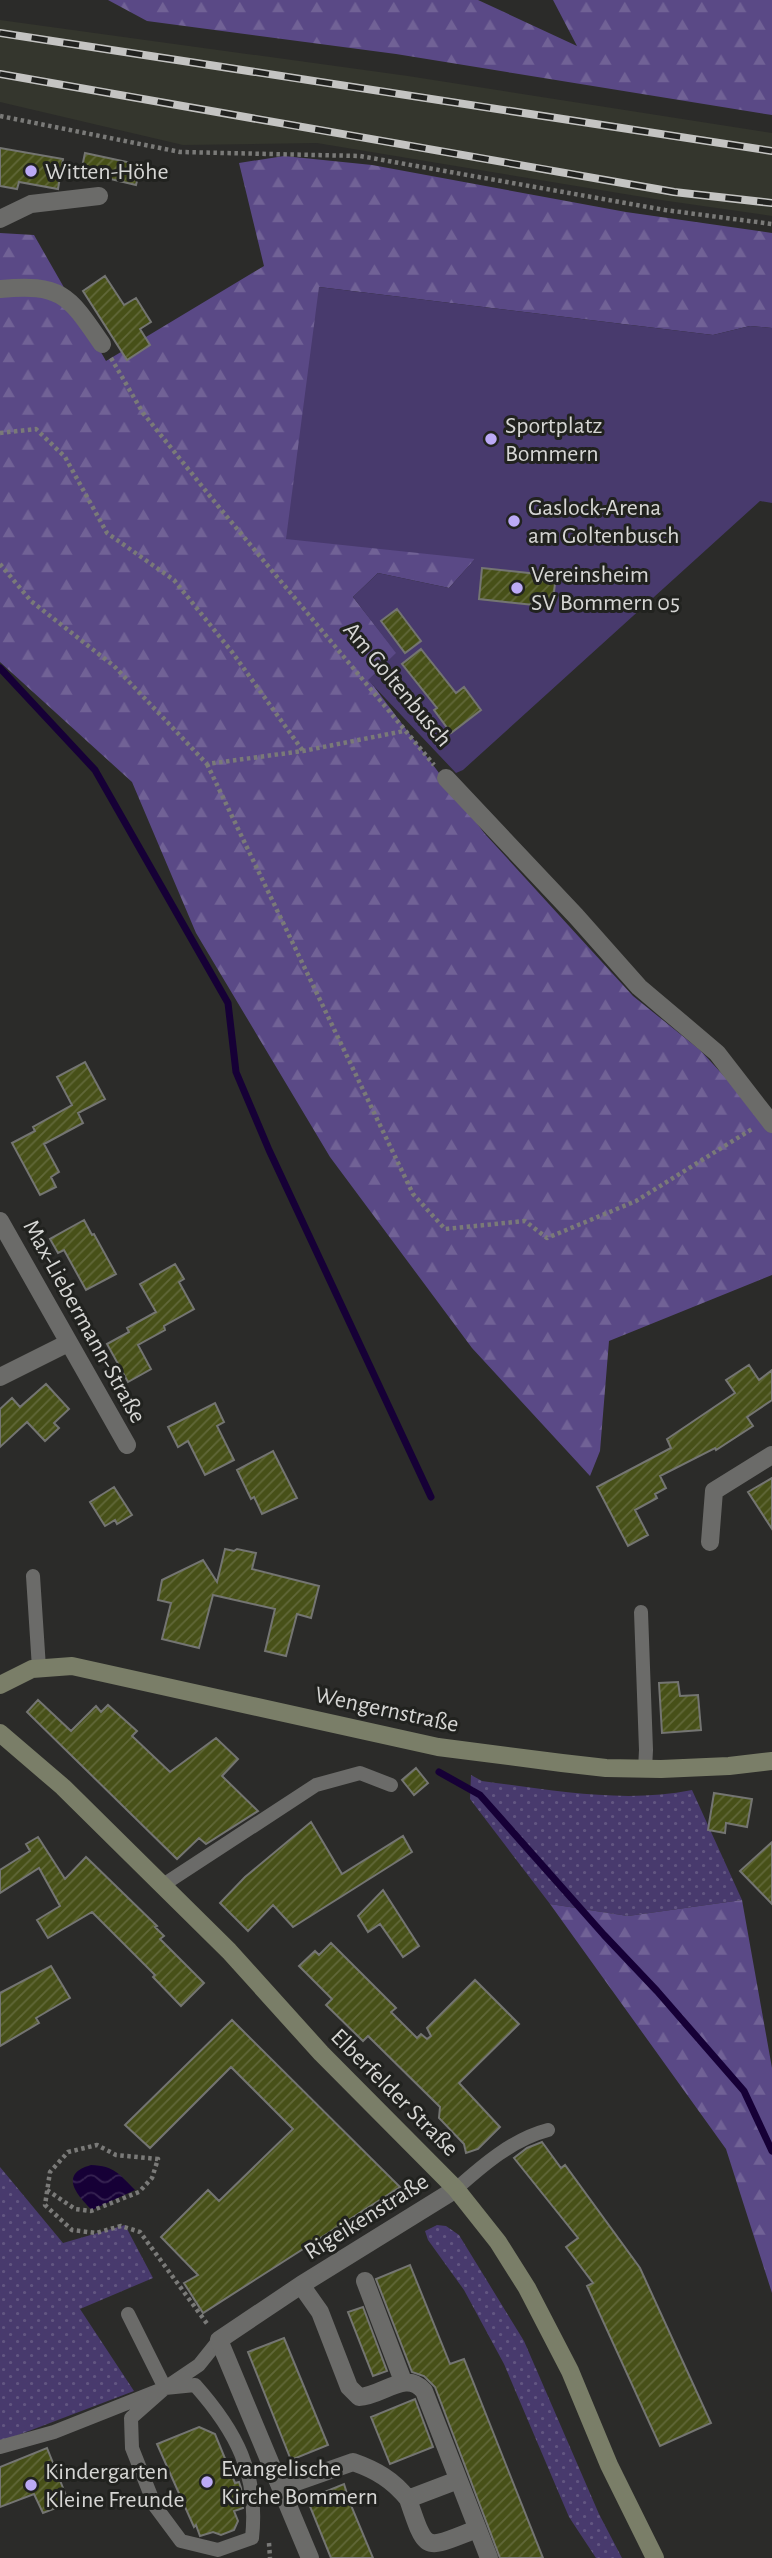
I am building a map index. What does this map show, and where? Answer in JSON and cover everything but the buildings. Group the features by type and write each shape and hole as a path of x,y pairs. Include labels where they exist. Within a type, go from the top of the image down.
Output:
{"main road":[{"name":"Wengernstraße","path":"0,1685 23,1672 72,1666 438,1747 573,1765 645,1769 729,1766 772,1761"},
{"name":"Elberfelder Straße","path":"0,1733 64,1787 163,1885 229,1951 321,2053 456,2189 498,2242 527,2288 570,2371 609,2465 655,2558"}],"street":[{"path":"0,219 31,204 100,196"},
{"path":"0,289 39,288 61,295 79,310 102,344"},
{"name":"Am Goltenbusch","path":"446,778 639,987 717,1053 770,1122"},
{"name":"Max-Liebermann-Straße","path":"0,1221 127,1444"},
{"path":"0,1377 68,1343"},
{"path":"710,1542 714,1491 772,1455"},
{"name":"Rigeikenstraße","path":"219,2340 301,2285 456,2189"},
{"path":"365,2281 402,2381 419,2385 424,2391 489,2558"},
{"name":"Rigeikenstraße","path":"301,2285 320,2312 349,2387 359,2397 372,2396 402,2381"},
{"path":"219,2340 310,2558"},
{"path":"282,2487 353,2462 375,2470 389,2479 408,2499 421,2539 430,2544 437,2544 477,2529"},
{"path":"408,2499 458,2480"}],"lane":[{"path":"33,1576 39,1668"},
{"path":"641,1612 645,1769"},
{"path":"163,1885 316,1786 360,1773 391,1785"},
{"path":"456,2189 485,2164 533,2134 548,2130"},
{"path":"128,2314 165,2388"},
{"path":"0,2447 54,2432 165,2388 195,2385 219,2412 242,2452 255,2511 252,2538 218,2550 181,2541 155,2506 132,2448 131,2418 165,2388 199,2365 219,2340"}],"path":[{"path":"0,116 180,152 360,156 665,210 772,224"},
{"name":"Am Goltenbusch","path":"102,344 143,413 404,731 446,778"},
{"path":"0,433 36,429 65,457 107,533 174,580 232,652 303,751"},
{"path":"0,564 31,601 114,666 207,764 413,1194 445,1230 525,1221 547,1238 636,1201 770,1122"},
{"path":"207,764 303,751 404,731"},
{"path":"47,2190 75,2209 91,2211 139,2192 152,2178 158,2159 116,2155 97,2145 68,2152 50,2172 47,2190 45,2205 72,2230 96,2233 121,2226 140,2232 219,2340"}],"shaded area":[{"path":"0,20 408,76 772,133 772,216 317,143 183,145 0,102"},
{"name":"Gaslock-Arena am Goltenbusch","path":"319,287 713,335 750,326 772,328 772,503 760,501 463,770 456,773 368,680 396,653 353,597 378,573 449,588 475,559 286,539"},
{"path":"471,1775 482,1781 614,1796 692,1790 742,1900 628,1916 550,1904 470,1799"},
{"path":"0,2167 63,2243 125,2225 153,2278 80,2309 134,2391 0,2442"},
{"path":"437,2225 446,2226 459,2235 524,2341 599,2514 622,2558 596,2558 569,2517 504,2364 464,2290 428,2240 425,2231"}],"green space":[{"path":"108,0 478,0 577,46 553,0 772,0 772,115 396,54 147,21"},
{"path":"284,156 372,165 626,212 772,233 772,328 750,326 713,335 319,287 476,558 449,588 378,573 353,597 397,653 369,680 485,834 633,996 700,1050 772,1128 772,1275 609,1341 600,1451 590,1476 472,1348 330,1157 196,933 132,782 0,662 0,233 34,235 106,361 264,266 239,163"},
{"path":"742,1900 772,2068 772,2293 726,2149 550,1904 628,1916"}],"water":[{"path":"91,2165 111,2169 135,2190 92,2210 76,2191 73,2179 81,2169"}],"waterway":[{"path":"0,668 95,770 228,1003 236,1072 269,1150 431,1497"},
{"path":"439,1772 480,1795 657,1991 744,2091 772,2151"}],"railway":[{"path":"0,33 772,151"},
{"path":"0,74 674,192 772,203"}],"place":[{"name":"Witten-Höhe","path":"31,171"},
{"name":"Sportplatz Bommern","path":"491,439"},
{"name":"Gaslock-Arena am Goltenbusch","path":"514,521"},
{"name":"Vereinsheim SV Bommern 05","path":"517,588"},
{"name":"Evangelische Kirche Bommern","path":"207,2482"},
{"name":"Kindergarten Kleine Freunde","path":"31,2485"}]}
